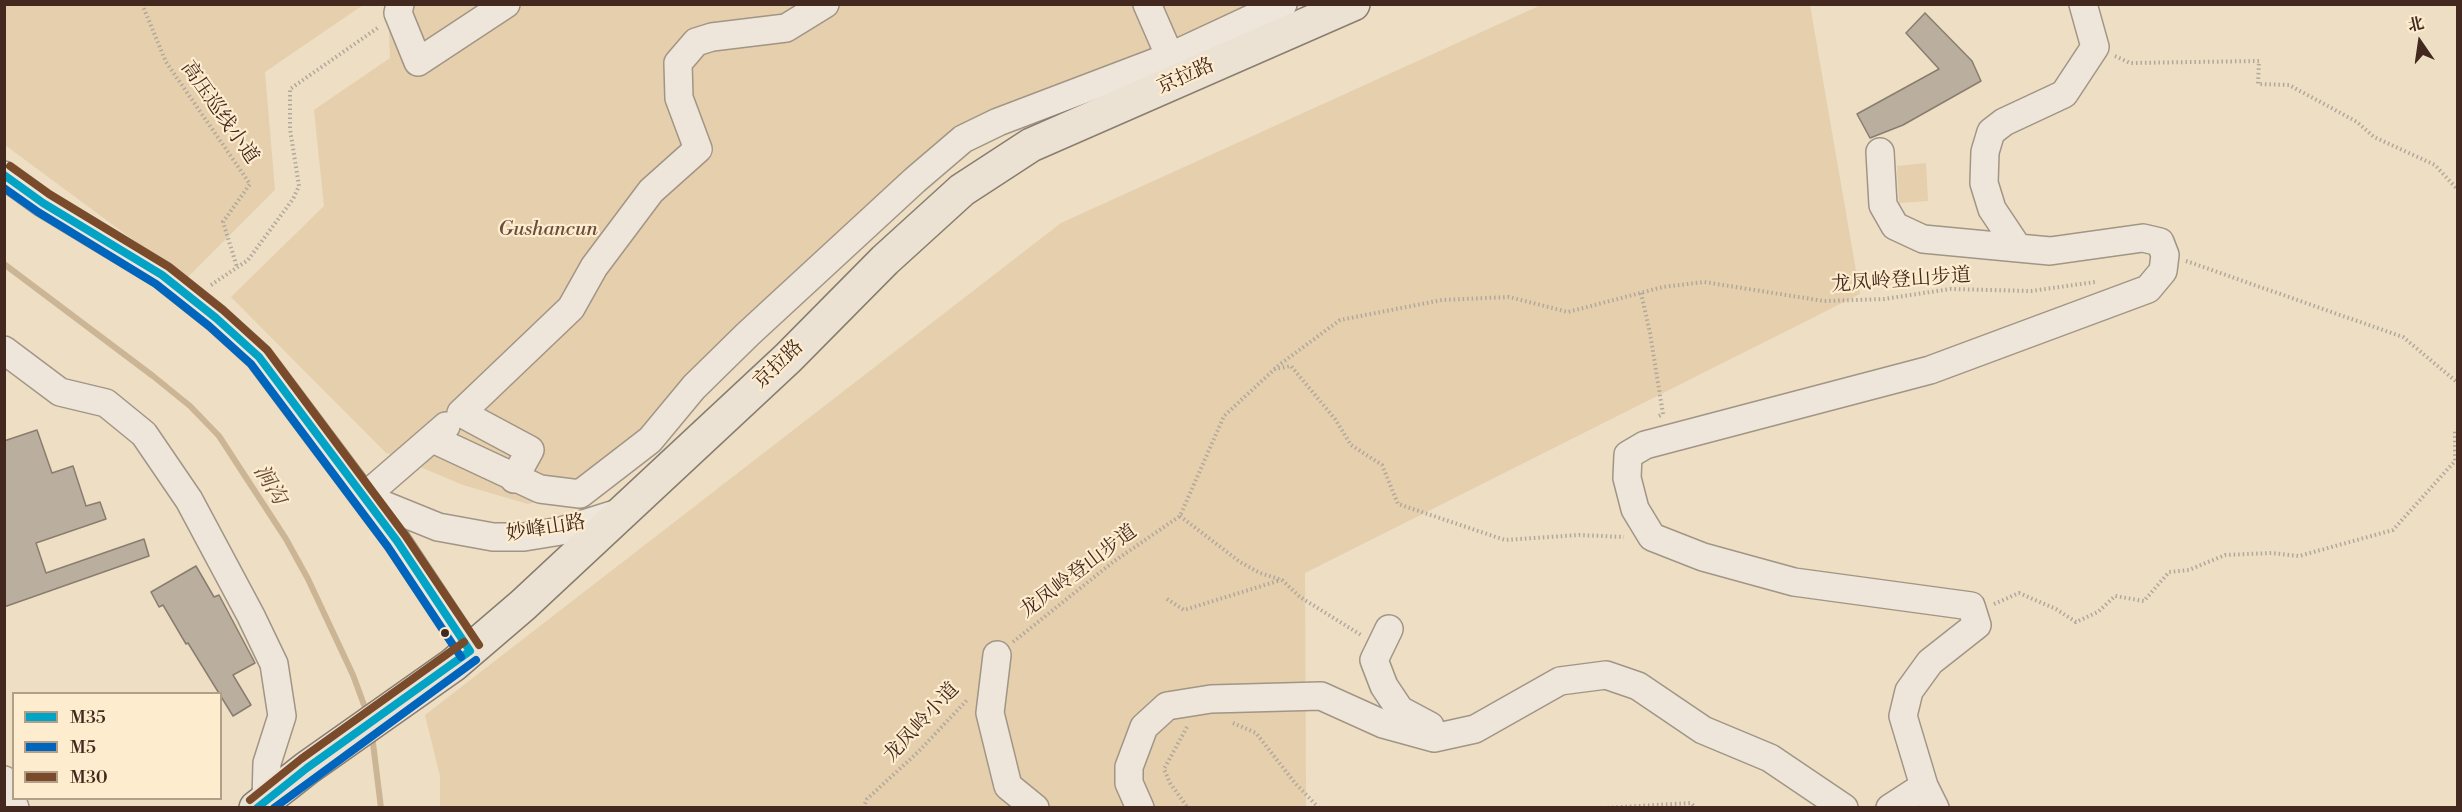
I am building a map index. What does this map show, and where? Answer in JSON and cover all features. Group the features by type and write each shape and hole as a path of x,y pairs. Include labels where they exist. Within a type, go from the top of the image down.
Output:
{"highway":[{"name":"京拉路","path":"261,804 307,768 461,658 523,605 788,358 885,260 963,190 1031,145 1174,68 1353,4"}],"street":[{"path":"399,9 418,62 506,4"},
{"path":"364,497 433,439 570,308 594,267 651,191 698,149 679,98 678,63 684,54 696,42 712,37 786,28 825,4"},
{"path":"1147,4 1174,68"},
{"path":"433,439 540,489 580,494 650,440 693,387 748,334 915,180 963,139 998,122 1174,68 1283,4"},
{"path":"2018,248 1992,209 1984,183 1985,152 1990,132 2004,122 2064,94 2095,48 2083,4"},
{"path":"1880,152 1883,205 1895,226 1923,239 2050,251 2143,238 2160,242 2165,255 2163,271 2148,289 1930,370 1645,445 1628,455 1627,478 1635,509 1652,537 1703,557 1794,582 1971,606 1977,626 1929,662 1909,691 1903,716 1930,796 1890,807"},
{"path":"4,175 43,203 162,275 259,357 397,541 461,658"},
{"path":"4,350 60,392 106,403 144,434 189,501 251,616 274,664 282,716 267,763 261,804"},
{"path":"461,413 530,450 514,478"},
{"name":"妙峰山路","path":"364,497 438,526 493,537 524,537 561,531 625,510"},
{"path":"1384,637 1374,660 1384,686 1400,710 1447,735"},
{"path":"997,655 990,713 1008,786 1035,807"},
{"path":"1140,807 1129,783 1128,767 1144,727 1167,706 1211,699 1321,696 1383,724 1434,738 1475,729 1560,681 1606,675 1638,686 1703,730 1770,758 1844,807"},
{"path":"4,780 12,800"}],"path":[{"name":"高压巡线小道","path":"142,4 166,62 250,184 223,222 237,267"},
{"path":"185,293 213,285 248,260 293,199 299,186 290,129 290,89 399,9"},
{"path":"2095,48 2130,63 2259,61 2258,84 2289,85 2357,122 2374,137 2435,165 2457,190"},
{"path":"2165,255 2206,266 2403,337 2457,383"},
{"name":"龙凤岭登山步道","path":"997,655 1113,562 1180,516 1224,416 1274,369 1340,320 1442,300 1509,297 1568,312 1663,287 1704,282 1824,302 1884,299 1950,289 2031,291 2105,280"},
{"path":"1641,293 1663,414 1654,418"},
{"path":"1274,369 1291,366 1335,419 1351,445 1382,465 1398,504 1505,540 1579,535 1652,537"},
{"path":"1977,626 1993,604 2019,593 2056,609 2076,622 2098,612 2115,596 2144,601 2169,572 2189,570 2225,555 2272,553 2299,556 2393,530 2455,461 2455,431 2457,429"},
{"path":"1180,516 1239,562 1260,573 1282,580 1300,597 1384,637"},
{"path":"1167,598 1184,610 1282,580"},
{"name":"龙凤岭小道","path":"863,807 867,800 918,752 971,694"},
{"path":"1224,723 1234,723 1256,733 1295,783 1318,807"},
{"path":"1188,807 1170,783 1164,769 1186,727 1196,726"},
{"path":"1603,807 1691,803 1696,807"}],"green space":[{"path":"4,5 363,5 265,72 275,190 186,279 5,145"},
{"name":"Gushancun","path":"388,5 1297,5 1243,31 977,141 603,480 528,504 463,485 385,452 231,297 324,206 314,110 390,58"},
{"path":"1541,5 1810,5 1860,294 1305,573 1306,807 440,807 440,776 425,715 1061,223"},
{"path":"1926,163 1928,201 1899,203 1897,166"}],"building":[{"path":"1925,13 1972,61 1981,81 1903,125 1870,138 1857,114 1939,69 1906,33"},
{"path":"37,430 52,473 73,466 86,506 100,502 106,519 36,543 46,573 144,539 149,556 4,607 4,441"},
{"path":"196,566 214,597 219,595 255,663 233,675 251,705 233,716 222,698 222,692 218,692 163,605 159,607 151,592"}],"waterway":[{"name":"涧沟","path":"4,264 153,376 190,406 219,436 286,539 308,579 353,675 367,713"},
{"name":"涧沟","path":"372,735 381,808"}],"transit line":[{"name":"M30","path":"10,166 49,194 169,267 223,310 267,350 405,535 479,645"},
{"name":"M35","path":"4,175 43,203 162,275 216,318 259,357 397,541 470,651"},
{"name":"M5","path":"4,188 38,212 156,284 209,326 251,364 388,547 461,657"},
{"name":"M30","path":"250,800 301,759 464,642"},
{"name":"M35","path":"257,808 307,768 470,651"},
{"name":"M5","path":"274,808 476,660"}]}
